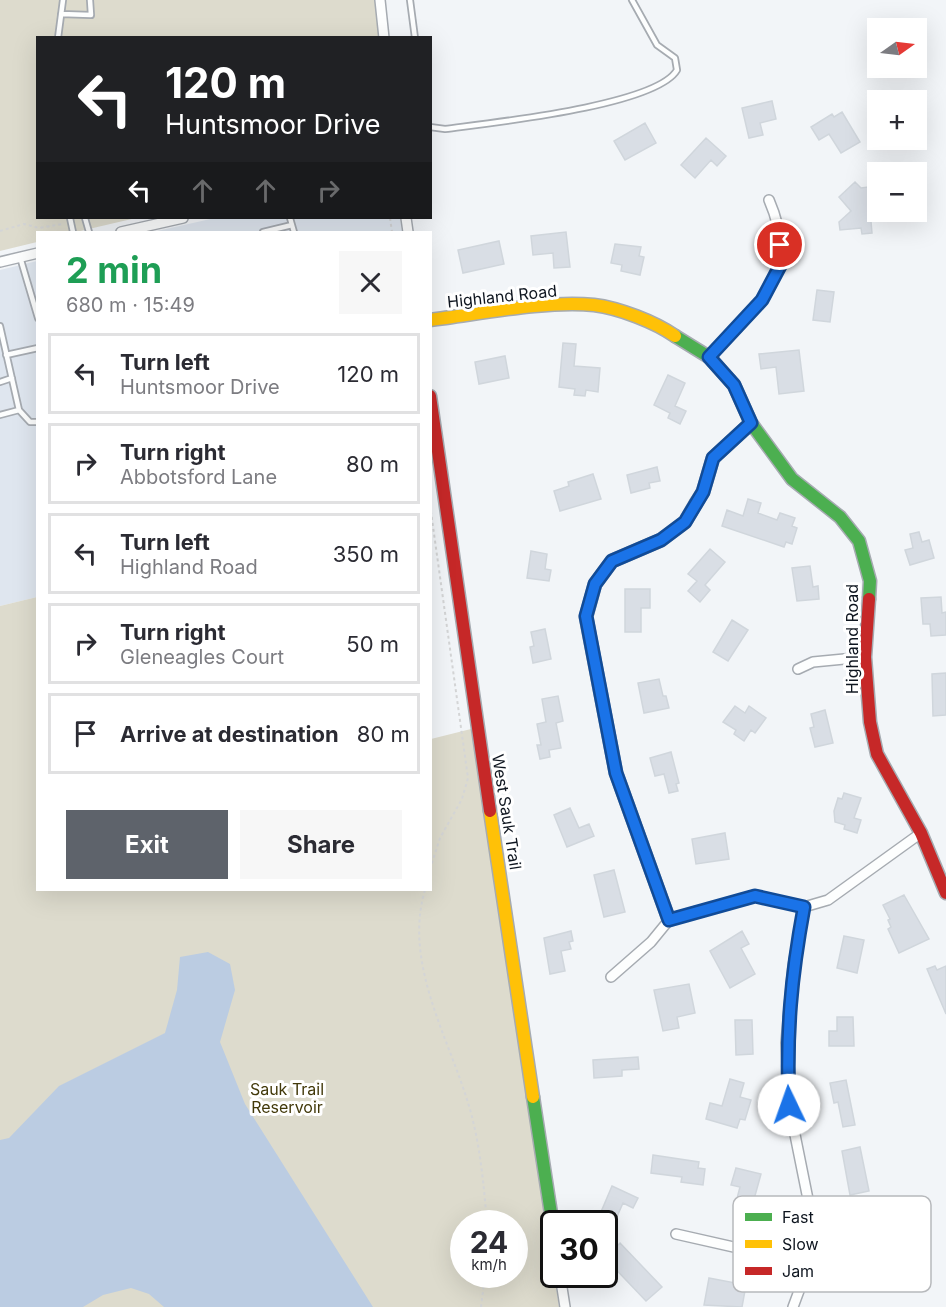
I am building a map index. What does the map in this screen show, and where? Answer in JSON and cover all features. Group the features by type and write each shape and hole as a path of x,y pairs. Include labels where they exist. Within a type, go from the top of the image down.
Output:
{"street":[{"path":"381,0 384,36"},
{"path":"709,357 762,300 780,266 779,224 769,200"},
{"path":"125,231 179,219"},
{"path":"0,262 36,253"},
{"name":"Highland Road","path":"432,320 531,307 595,305 657,324 709,357 734,385 751,423 792,479 840,517 860,541 870,581 865,657 870,722 877,754 921,832 946,893"},
{"name":"West Sauk Trail","path":"432,411 551,1210"},
{"path":"669,920 616,773 586,616 595,584 612,561 661,540 685,522 703,492 713,458 751,423"},
{"path":"798,669 813,662 865,657"},
{"path":"611,977 651,942 669,920 755,896 804,907 828,900 921,832"},
{"path":"804,907 793,966 786,1043 789,1105 807,1196"},
{"path":"676,1234 733,1247"},
{"path":"562,1288 565,1307"},
{"path":"793,1307 799,1292"}],"lane":[{"path":"58,36 63,0"},
{"path":"61,14 91,15 90,0"},
{"path":"410,0 415,36"},
{"path":"432,127 445,129 534,117 620,99 641,94 672,76 676,70 675,58 657,45 632,0"},
{"path":"290,219 294,231"},
{"path":"267,231 292,225"},
{"path":"20,257 36,312"},
{"path":"30,294 36,292"},
{"path":"0,326 19,410 30,422 36,422"},
{"path":"6,355 36,348"},
{"path":"0,382 12,378"},
{"path":"0,415 19,410"}],"path":[{"path":"0,231 24,224 44,228 70,220"},
{"path":"432,519 468,778 462,799 440,838 432,863"},
{"path":"424,891 420,948 433,1004 470,1107 486,1210"},
{"path":"481,1307 483,1288"}],"shaded area":[{"path":"211,219 400,219 402,231 157,231"},
{"path":"36,261 36,597 0,606 0,270"}],"green space":[{"path":"0,0 375,0 379,36 36,36 36,219 132,219 80,231 36,231 36,242 0,251"},
{"name":"Sauk Trail Reservoir","path":"36,597 36,891 432,891 432,739 471,729 544,1210 540,1210 540,1288 556,1288 559,1307 0,1307 0,606"}],"water":[{"name":"Sauk Trail Reservoir","path":"208,952 230,964 235,990 220,1042 245,1104 373,1307 164,1307 149,1294 131,1288 103,1295 83,1307 0,1307 0,1140 9,1138 59,1086 165,1033 177,990 180,957"}],"building":[{"path":"772,101 776,119 760,123 763,135 749,138 742,108"},
{"path":"842,112 860,142 841,153 829,134 819,140 811,127 832,114 834,117"},
{"path":"645,123 656,143 625,160 614,141"},
{"path":"706,138 726,156 717,166 711,160 695,178 681,165"},
{"path":"855,182 861,188 867,187 867,222 871,222 872,233 862,234 861,228 840,230 839,222 851,211 839,197"},
{"path":"566,232 570,267 554,268 553,253 533,255 531,236"},
{"path":"499,241 504,264 463,273 458,250"},
{"path":"615,244 641,247 639,256 644,257 640,275 621,271 622,265 611,263"},
{"path":"817,290 834,292 830,322 813,320"},
{"path":"563,343 576,344 574,366 600,368 598,392 586,390 585,396 574,395 575,389 559,387"},
{"path":"799,350 804,391 779,394 776,367 761,369 759,354"},
{"path":"505,356 509,378 479,384 475,362"},
{"path":"668,375 685,383 675,406 686,411 680,424 668,418 670,413 654,405"},
{"path":"657,467 660,481 649,483 650,488 631,493 627,475"},
{"path":"593,474 601,499 560,511 554,491 569,486 568,482"},
{"path":"748,499 761,503 758,513 777,520 780,513 795,518 792,526 797,528 792,544 786,542 784,547 722,526 727,510 743,516"},
{"path":"919,532 922,542 929,540 934,558 910,565 905,550 913,548 910,534"},
{"path":"710,549 725,562 705,585 710,590 700,602 688,591 697,581 688,574"},
{"path":"531,551 547,554 545,569 551,570 549,581 527,578"},
{"path":"810,566 813,587 818,586 819,599 797,601 792,568"},
{"path":"625,589 650,589 650,608 641,608 641,632 625,632"},
{"path":"941,597 942,613 946,612 946,635 931,636 930,624 923,624 921,598"},
{"path":"732,620 748,630 728,661 713,652"},
{"path":"545,629 551,659 533,663 530,647 534,646 531,632"},
{"path":"946,673 946,715 933,716 932,674"},
{"path":"659,679 669,708 644,713 638,683"},
{"path":"558,696 563,721 556,723 561,748 549,750 550,757 540,759 537,745 541,745 537,724 546,722 542,699"},
{"path":"735,706 745,713 749,706 766,718 755,733 751,730 744,741 734,734 736,730 723,722"},
{"path":"825,710 833,743 815,747 810,728 814,727 811,714"},
{"path":"671,752 679,783 676,784 678,791 669,793 664,774 655,776 650,758"},
{"path":"844,793 861,798 854,818 861,820 857,833 844,829 845,825 835,822 834,811 838,798 842,799"},
{"path":"570,808 579,828 589,824 594,836 567,847 554,815"},
{"path":"725,833 729,859 696,864 692,839"},
{"path":"614,870 625,912 604,917 594,875"},
{"path":"904,895 929,939 899,953 888,929 891,927 888,920 890,919 883,905"},
{"path":"571,931 573,941 569,942 571,949 561,951 565,971 550,974 544,938"},
{"path":"742,931 749,944 741,948 755,974 730,988 710,951"},
{"path":"844,936 864,940 857,973 837,968"},
{"path":"935,966 937,970 946,966 946,1014 927,969"},
{"path":"689,984 695,1013 677,1017 679,1028 663,1031 654,990"},
{"path":"837,1017 853,1017 854,1046 829,1046 829,1031 837,1031"},
{"path":"735,1020 752,1020 753,1054 736,1055"},
{"path":"638,1057 639,1069 622,1070 622,1076 594,1078 593,1060"},
{"path":"730,1079 744,1083 740,1097 751,1100 745,1120 740,1119 737,1128 706,1119 710,1103 722,1106"},
{"path":"846,1080 855,1125 843,1127 838,1102 834,1103 830,1083"},
{"path":"860,1147 869,1191 850,1195 842,1151"},
{"path":"653,1155 699,1162 698,1168 705,1169 703,1185 681,1182 682,1177 651,1173"},
{"path":"736,1168 761,1174 755,1196 738,1196 740,1187 731,1185"},
{"path":"612,1186 638,1198 633,1208 623,1203 618,1214 618,1210 602,1210"},
{"path":"620,1243 662,1287 646,1301 618,1272 618,1245"},
{"path":"709,1278 733,1283 733,1292 745,1292 742,1307 704,1305"}],"traffic: fast":[{"path":"675,336 709,357 734,385 751,423 792,479 840,517 859,541 870,581 869,599"},
{"path":"669,920 616,773 586,617 595,584 612,561 661,540 685,522 696,503"},
{"path":"533,1097 550,1210"}],"traffic: slow":[{"path":"432,320 555,304 594,305 636,316 675,336"},
{"path":"696,503 703,492 713,458 751,423"},
{"path":"490,811 533,1097"}],"traffic: jam":[{"path":"432,410 490,811"},
{"path":"869,599 865,657 870,722 877,754 921,833 946,893"}],"route":[{"path":"780,245 780,266 762,300 709,357 734,385 751,423 713,458 703,492 685,522 661,540 612,561 595,584 586,616 616,773 669,920 708,907 755,896 804,907 793,966 786,1043 789,1105"}]}
